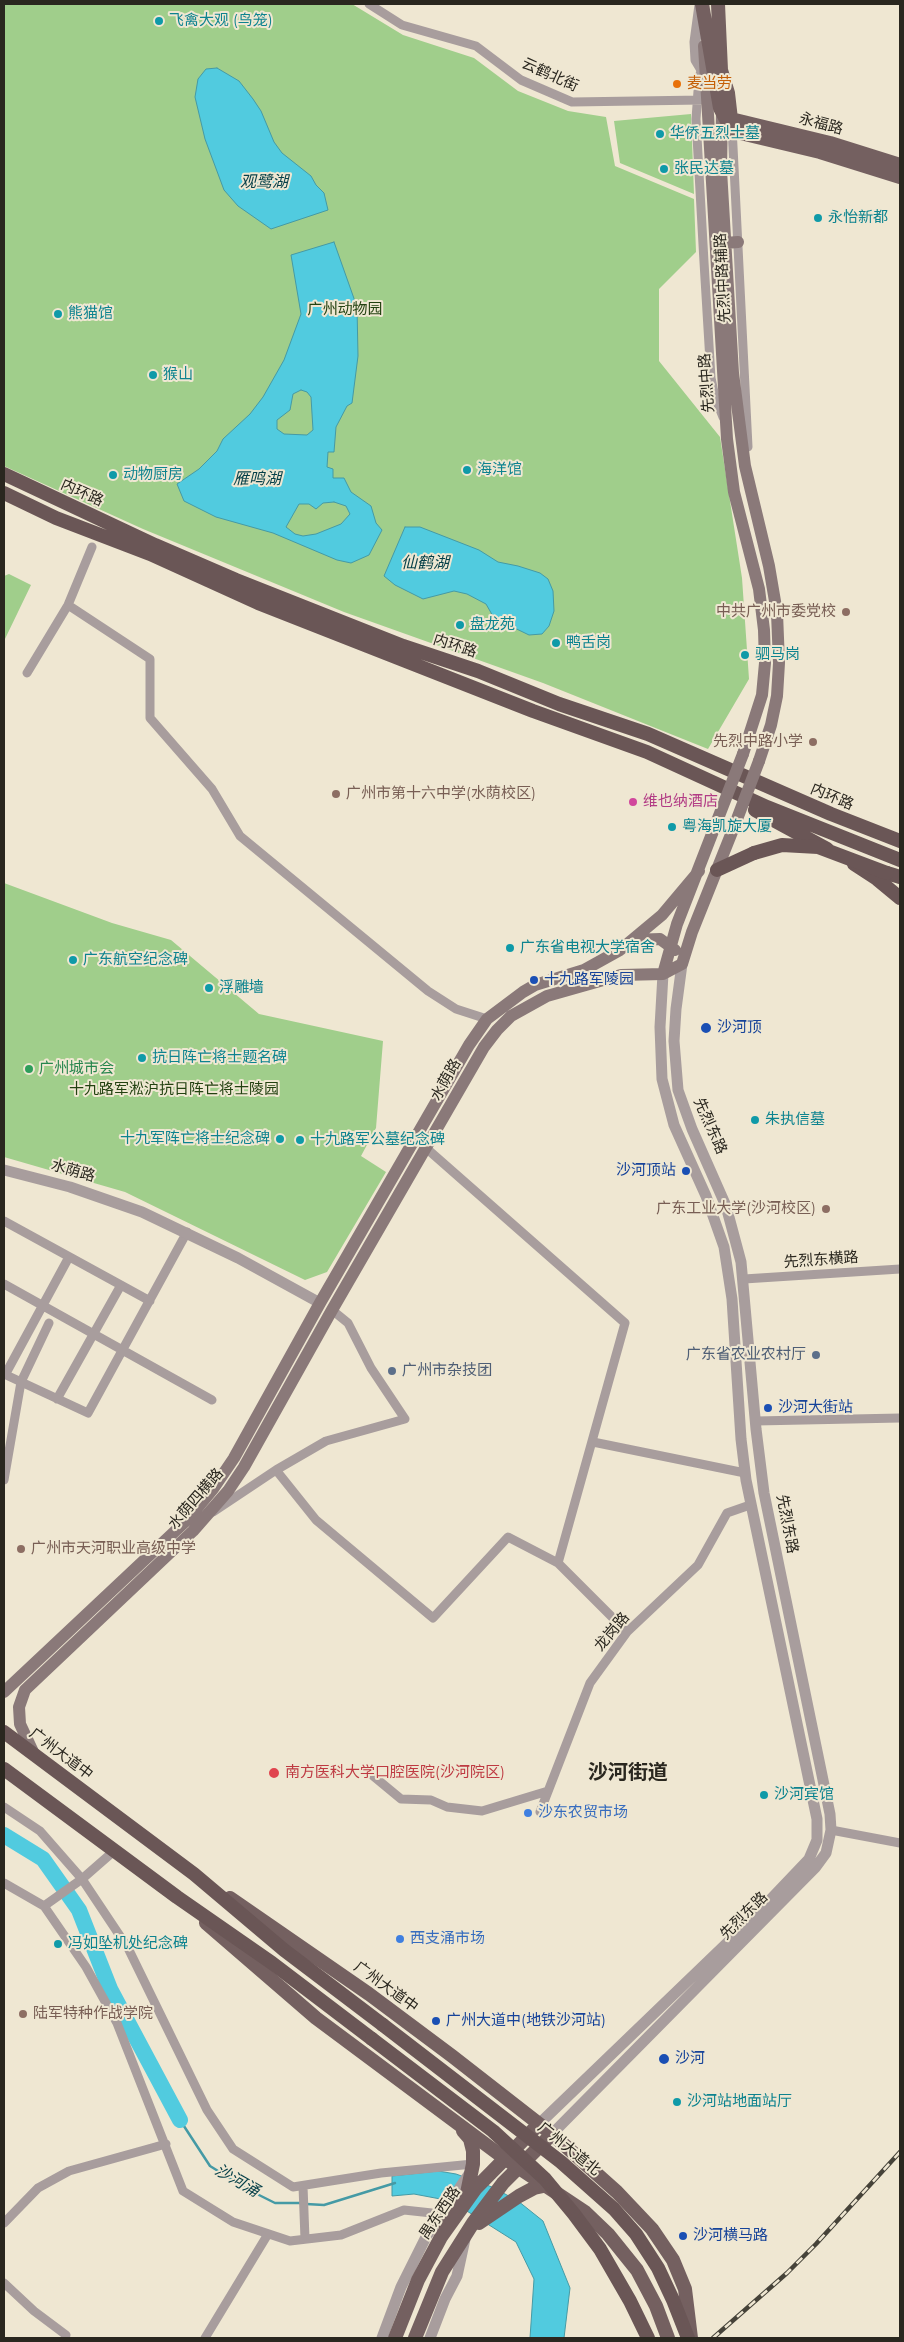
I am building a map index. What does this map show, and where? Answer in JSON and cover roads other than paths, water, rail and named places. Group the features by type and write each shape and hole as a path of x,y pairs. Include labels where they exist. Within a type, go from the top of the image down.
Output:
{"highway":[{"name":"内环路","path":"4,474 155,546 236,580 403,646 478,671 559,704 648,734 831,814 900,841"},
{"name":"内环路","path":"4,493 56,518 150,554 258,603 667,760 824,831 900,860"},
{"path":"609,739 695,778 812,840 877,879 900,898"},
{"path":"717,870 754,852 782,845 818,847 900,877"},
{"name":"广州大道中","path":"4,1732 194,1874 284,1950 383,2025"},
{"path":"4,1769 177,1897 272,1963 493,2131 545,2179 574,2214 600,2249 622,2285 648,2338"},
{"name":"广州大道北","path":"383,2025 573,2171 614,2208 636,2234 658,2268 689,2338"}],"main road":[{"path":"701,4 710,69 726,122 709,155"},
{"name":"先烈中路","path":"717,821 743,754 762,695 765,663 764,624 759,589 734,492 710,261 709,155 702,100 710,69 718,4"},
{"name":"先烈中路","path":"726,122 721,170 731,243 733,374 748,487 772,577 778,622"},
{"name":"永福路","path":"726,122 830,143 900,164"},
{"name":"永福路","path":"726,122 900,177"},
{"path":"764,624 778,622"},
{"name":"先烈东路","path":"682,964 692,932 734,827 771,725 779,664 778,622"},
{"name":"先烈东路","path":"663,974 677,924 717,821"},
{"name":"水荫路","path":"682,964 663,974 621,974 547,996 511,1016 484,1047 332,1310 320,1302 469,1045 487,1019 523,992 596,964 632,940 667,909 699,871"},
{"path":"632,940 655,938 671,946 682,964"},
{"name":"水荫四横路","path":"4,1692 195,1512 234,1458 320,1302"},
{"name":"水荫四横路","path":"34,1754 20,1724 19,1706 25,1690 208,1515 244,1467 332,1310"},
{"name":"广州大道中","path":"194,1874 369,1994 552,2134"},
{"path":"177,1897 297,2002 504,2158 585,2212 629,2258 652,2298 668,2338"},
{"path":"439,2217 463,2199 474,2164 470,2139 458,2124"},
{"name":"禺东西路","path":"395,2338 426,2266 463,2199 539,2124"},
{"path":"415,2338 433,2291 468,2232 486,2212 519,2167 552,2134"},
{"name":"广州大道北","path":"552,2134 617,2192 663,2244 673,2260 685,2289 689,2338"},
{"path":"486,2212 534,2188 548,2186"},
{"path":"463,2199 486,2212"}],"street":[{"name":"云鹤北街","path":"370,4 402,25 476,46 521,80 572,102 702,100"},
{"name":"先烈中路辅路","path":"702,100 710,261"},
{"path":"27,673 68,606 92,547"},
{"path":"68,606 150,659 150,718 212,789 240,836 428,991 456,1009 487,1019"},
{"name":"先烈东路","path":"539,2124 815,1868 826,1853 831,1830 830,1814 764,1493 757,1437 744,1279 732,1223 714,1176 692,1130 678,1090 674,1042 682,964"},
{"name":"先烈东路","path":"552,2134 809,1859 815,1847 818,1834 808,1777 750,1505 741,1439 732,1299 724,1248 706,1196 674,1125 662,1079 660,1027 663,974"},
{"path":"426,1148 625,1323 558,1563"},
{"name":"水荫路","path":"4,1170 99,1195 142,1212 187,1232 320,1302"},
{"path":"4,1221 150,1301"},
{"path":"69,1256 4,1375 88,1413 187,1232"},
{"name":"先烈东横路","path":"744,1279 900,1269"},
{"path":"4,1284 93,1334 124,1349 212,1400"},
{"path":"57,1399 121,1285"},
{"path":"208,1515 276,1470 326,1441 405,1419 371,1368 348,1323 332,1310"},
{"path":"4,1480 8,1427 21,1382 49,1323"},
{"path":"756,1421 900,1418"},
{"path":"741,1439 757,1437"},
{"path":"593,1442 745,1473"},
{"path":"276,1470 316,1520 433,1618 508,1537 558,1563 627,1632"},
{"name":"龙岗路","path":"540,1812 590,1683 627,1632 698,1564 727,1513 750,1505"},
{"path":"372,1776 401,1798 431,1800 447,1807 482,1811 548,1791"},
{"path":"4,1807 40,1831 82,1879 128,1948 206,2110 233,2149 293,2187 303,2188 381,2173 474,2164"},
{"path":"831,1830 900,1843"},
{"path":"44,1906 82,1879 114,1851"},
{"path":"4,1883 44,1906 86,1967 117,2023 183,2191 233,2222 290,2241 341,2235 404,2210 439,2217 404,2279 382,2338"},
{"path":"4,2223 38,2188 69,2171 166,2144"},
{"path":"303,2188 305,2239"},
{"path":"430,2338 445,2299 457,2276 468,2232"},
{"path":"205,2338 268,2234"},
{"path":"4,2283 34,2311 66,2335"}],"water":[{"name":"观鹭湖","path":"217,68 239,81 261,111 274,142 282,153 311,176 324,193 328,210 271,229 238,206 224,190 205,139 195,97 198,79 206,69"},
{"name":"雁鸣湖","path":"334,242 357,307 358,356 352,403 347,406 336,427 334,452 328,452 327,467 333,469 333,478 344,478 351,492 371,506 376,523 382,530 369,555 351,563 337,560 273,533 216,517 184,501 177,484 199,469 217,451 223,439 250,414 263,397 284,360 301,314 291,255","holes":["301,390 307,392 311,397 313,430 307,435 284,434 277,429 277,420 290,410 293,394","334,502 346,506 350,514 341,524 316,534 303,536 295,534 286,527 299,504 309,504 316,509 323,503"]},
{"name":"仙鹤湖","path":"405,527 420,527 479,550 498,562 540,573 548,579 553,591 554,611 549,626 542,634 529,635 494,618 486,604 467,594 454,591 423,599 395,585 384,576"},
{"path":"438,2171 456,2174 492,2187 518,2201 543,2221 570,2288 564,2338 530,2338 534,2279 516,2242 451,2201 414,2194 392,2196 392,2176"}],"waterway":[{"name":"沙河涌","path":"4,1835 43,1859 79,1910 110,1989 180,2120"},
{"name":"沙河涌","path":"180,2120 210,2166 247,2189 275,2203 301,2203"},
{"name":"沙河涌","path":"306,2204 324,2205 395,2183"}],"railway":[{"path":"713,2338 787,2273 900,2152"}],"place":[{"name":"飞禽大观 (鸟笼)","path":"159,21"},
{"name":"麦当劳","path":"677,84"},
{"name":"华侨五烈士墓","path":"660,134"},
{"name":"张民达墓","path":"664,169"},
{"name":"永怡新都","path":"818,218"},
{"name":"熊猫馆","path":"58,314"},
{"name":"猴山","path":"153,375"},
{"name":"海洋馆","path":"467,470"},
{"name":"动物厨房","path":"113,475"},
{"name":"中共广州市委党校","path":"846,612"},
{"name":"盘龙苑","path":"460,625"},
{"name":"鸭舌岗","path":"556,643"},
{"name":"驷马岗","path":"745,655"},
{"name":"先烈中路小学","path":"813,742"},
{"name":"广州市第十六中学(水荫校区)","path":"336,794"},
{"name":"维也纳酒店","path":"633,802"},
{"name":"粤海凯旋大厦","path":"672,827"},
{"name":"广东省电视大学宿舍","path":"510,948"},
{"name":"广东航空纪念碑","path":"73,960"},
{"name":"十九路军陵园","path":"534,980"},
{"name":"浮雕墙","path":"209,988"},
{"name":"沙河顶","path":"706,1028"},
{"name":"抗日阵亡将士题名碑","path":"142,1058"},
{"name":"广州城市会","path":"29,1069"},
{"name":"朱执信墓","path":"755,1120"},
{"name":"十九军阵亡将士纪念碑","path":"280,1139"},
{"name":"十九路军公墓纪念碑","path":"300,1140"},
{"name":"沙河顶站","path":"686,1171"},
{"name":"广东工业大学(沙河校区)","path":"826,1209"},
{"name":"广东省农业农村厅","path":"816,1355"},
{"name":"广州市杂技团","path":"392,1371"},
{"name":"沙河大街站","path":"768,1408"},
{"name":"广州市天河职业高级中学","path":"21,1549"},
{"name":"南方医科大学口腔医院(沙河院区)","path":"274,1773"},
{"name":"沙河宾馆","path":"764,1795"},
{"name":"沙东农贸市场","path":"528,1813"},
{"name":"西支涌市场","path":"400,1939"},
{"name":"冯如坠机处纪念碑","path":"58,1944"},
{"name":"陆军特种作战学院","path":"23,2014"},
{"name":"广州大道中(地铁沙河站)","path":"436,2021"},
{"name":"沙河","path":"664,2059"},
{"name":"沙河站地面站厅","path":"677,2102"},
{"name":"沙河横马路","path":"683,2236"}],"district":[{"name":"沙河街道","path":"628,1773"}],"park label":[{"name":"广州动物园","path":"345,310"},
{"name":"十九路军淞沪抗日阵亡将士陵园","path":"174,1090"}]}
